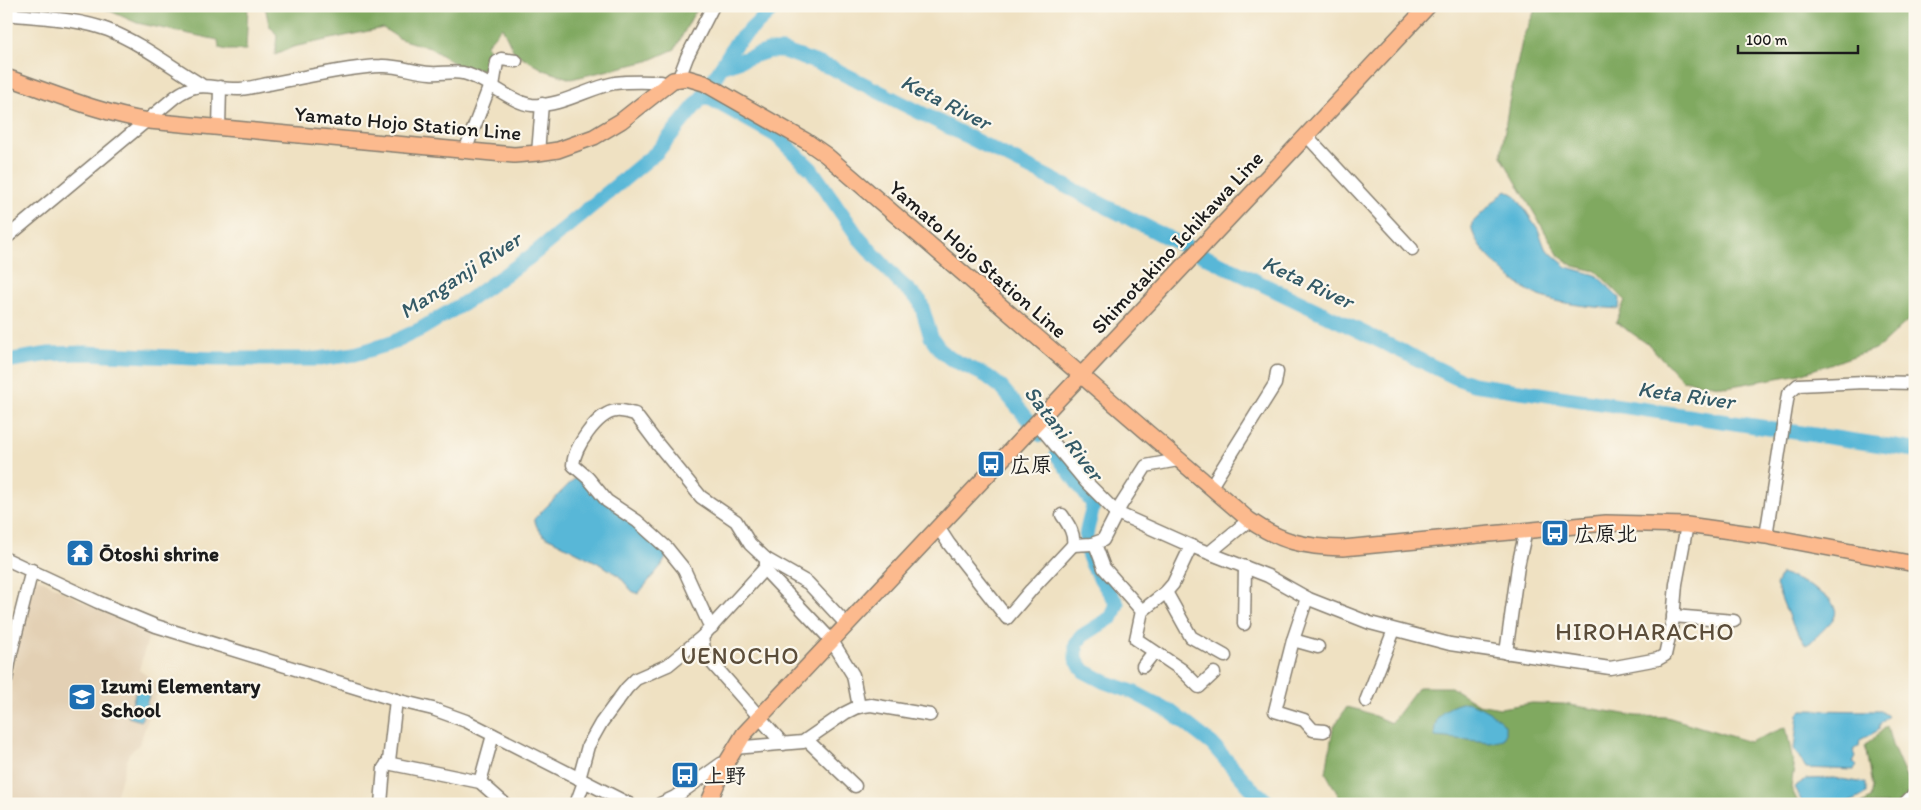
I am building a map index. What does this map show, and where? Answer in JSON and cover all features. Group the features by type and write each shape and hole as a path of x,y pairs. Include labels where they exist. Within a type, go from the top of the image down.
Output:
{"main road":[{"name":"Shimotakino Ichikawa Line","path":"708,804 724,767 744,734 1428,6"},
{"name":"Yamato Hojo Station Line","path":"6,77 125,117 148,121 514,155 558,150 594,137 621,121 673,82 687,78 704,84 806,141 826,155 1210,488 1263,530 1288,541 1315,547 1343,548 1606,523 1687,525 1766,536 1915,564"}],"street":[{"path":"6,238 186,89 201,86 241,89 327,73 382,66 430,74 450,71 466,74 521,102 532,105 542,104 580,95 616,83 673,82 713,6"},
{"path":"6,14 75,22 108,30 161,58 201,86"},
{"path":"465,151 491,86 498,62 501,59 516,61"},
{"path":"219,128 220,87"},
{"path":"538,153 542,104"},
{"path":"1306,135 1412,249"},
{"path":"1210,488 1275,384 1277,372"},
{"path":"1766,536 1788,394 1798,385 1865,382 1915,383"},
{"path":"712,627 684,569 668,548 637,521 607,501 588,478 573,465 574,456 586,434 602,416 616,411 636,414 656,442 701,497 736,521 765,564 832,641 853,675 859,707"},
{"path":"1033,426 1117,514 1268,576 1307,598 1370,623 1450,644 1506,653 1610,668 1658,659 1665,655 1687,525"},
{"path":"1073,545 1095,544 1103,540 1146,466 1178,460"},
{"path":"938,527 949,544 1007,618 1073,545 1071,528 1062,515"},
{"path":"1209,552 1249,520"},
{"path":"1506,653 1518,566 1526,530"},
{"path":"1095,544 1104,568 1142,611"},
{"path":"1191,546 1173,584 1142,611 1136,639 1182,670 1199,687 1214,673"},
{"path":"6,559 98,602 156,626 396,700 433,709 466,721 629,804"},
{"path":"765,564 808,583 847,624"},
{"path":"576,804 588,746 601,723 627,688 636,679 668,665 702,637 765,564"},
{"path":"1244,624 1245,567"},
{"path":"6,681 12,623 32,570"},
{"path":"1166,592 1191,638 1225,656"},
{"path":"1307,598 1275,711 1304,720 1313,730 1324,731"},
{"path":"1673,616 1734,621"},
{"path":"1366,701 1394,630"},
{"path":"702,637 705,655 783,744"},
{"path":"1294,640 1318,647"},
{"path":"1143,666 1154,652"},
{"path":"381,804 384,768 387,763 396,700"},
{"path":"734,748 803,742 830,723 859,707 871,704 930,715"},
{"path":"480,782 494,735"},
{"path":"807,740 855,786"},
{"path":"387,763 480,782 505,804"},
{"path":"660,804 675,797 720,764 724,767"},
{"path":"1904,804 1915,793"}],"shaded area":[{"name":"Izumi Elementary School","path":"38,578 135,627 150,631 139,670 160,685 139,745 129,753 114,804 97,802 96,804 6,804 6,708 17,646 35,581"}],"green space":[{"path":"99,6 248,6 246,50 219,48 218,40 137,23"},
{"path":"265,6 698,6 675,49 648,61 571,79 544,70 514,52 502,27 487,44 494,70 462,68 430,48 400,39 383,28 293,47 275,55 277,35 269,25"},
{"path":"1537,6 1915,6 1915,314 1878,348 1800,374 1726,387 1682,380 1649,345 1616,322 1625,300 1596,271 1574,266 1559,256 1501,156 1509,102 1523,37"},
{"path":"1418,687 1451,687 1478,704 1500,708 1532,703 1564,704 1636,716 1667,717 1750,742 1786,727 1794,767 1791,788 1799,804 1343,804 1326,773 1333,728 1347,707 1363,711 1391,723"},
{"path":"1887,726 1892,745 1915,798 1915,804 1862,804 1870,799 1872,787 1865,746"}],"water":[{"path":"1506,190 1515,195 1538,229 1545,248 1567,267 1596,275 1620,298 1619,309 1572,304 1538,295 1518,284 1493,261 1477,241 1472,223"},
{"path":"576,477 581,477 633,523 662,550 666,557 662,565 638,594 632,591 619,576 602,565 543,535 537,527 534,519"},
{"path":"1781,574 1816,589 1831,602 1835,609 1835,616 1831,621 1806,645 1790,620 1776,585"},
{"path":"137,688 150,692 141,721 128,717"},
{"path":"1466,702 1487,711 1505,725 1503,739 1490,742 1435,737 1436,723 1442,713 1452,706"},
{"path":"1802,710 1881,711 1888,716 1880,725 1879,730 1860,740 1859,746 1853,750 1856,756 1853,762 1857,766 1854,770 1806,768 1794,749 1798,714"},
{"path":"1834,778 1866,783 1866,793 1859,798 1844,803 1803,804 1794,787 1806,779"}],"waterway":[{"name":"Manganji River","path":"6,361 49,354 85,353 215,359 318,359 355,354 389,344 421,329 469,300 530,257 657,152 704,95 736,43 776,6"},
{"name":"Keta River","path":"721,67 768,51 783,51 832,68 1208,258 1473,384 1915,450"},
{"name":"Satani River","path":"704,95 777,136 811,169 859,238 897,280 920,301 931,337 941,351 951,359 987,376 1001,387 1041,435"},
{"name":"Satani River","path":"1057,455 1093,504 1086,535 1087,548 1092,565 1117,604 1112,617 1082,636 1076,645 1076,659 1084,671 1105,682 1133,692 1171,712 1212,744 1250,787 1270,804"}],"place":[{"name":"広原","path":"991,464"},
{"name":"広原北","path":"1555,533"},
{"name":"Ōtoshi shrine","path":"80,553"},
{"name":"Izumi Elementary School","path":"82,697"},
{"name":"上野","path":"685,775"}],"district":[{"name":"HIROHARACHO","path":"1645,631"},
{"name":"UENOCHO","path":"740,655"}]}
